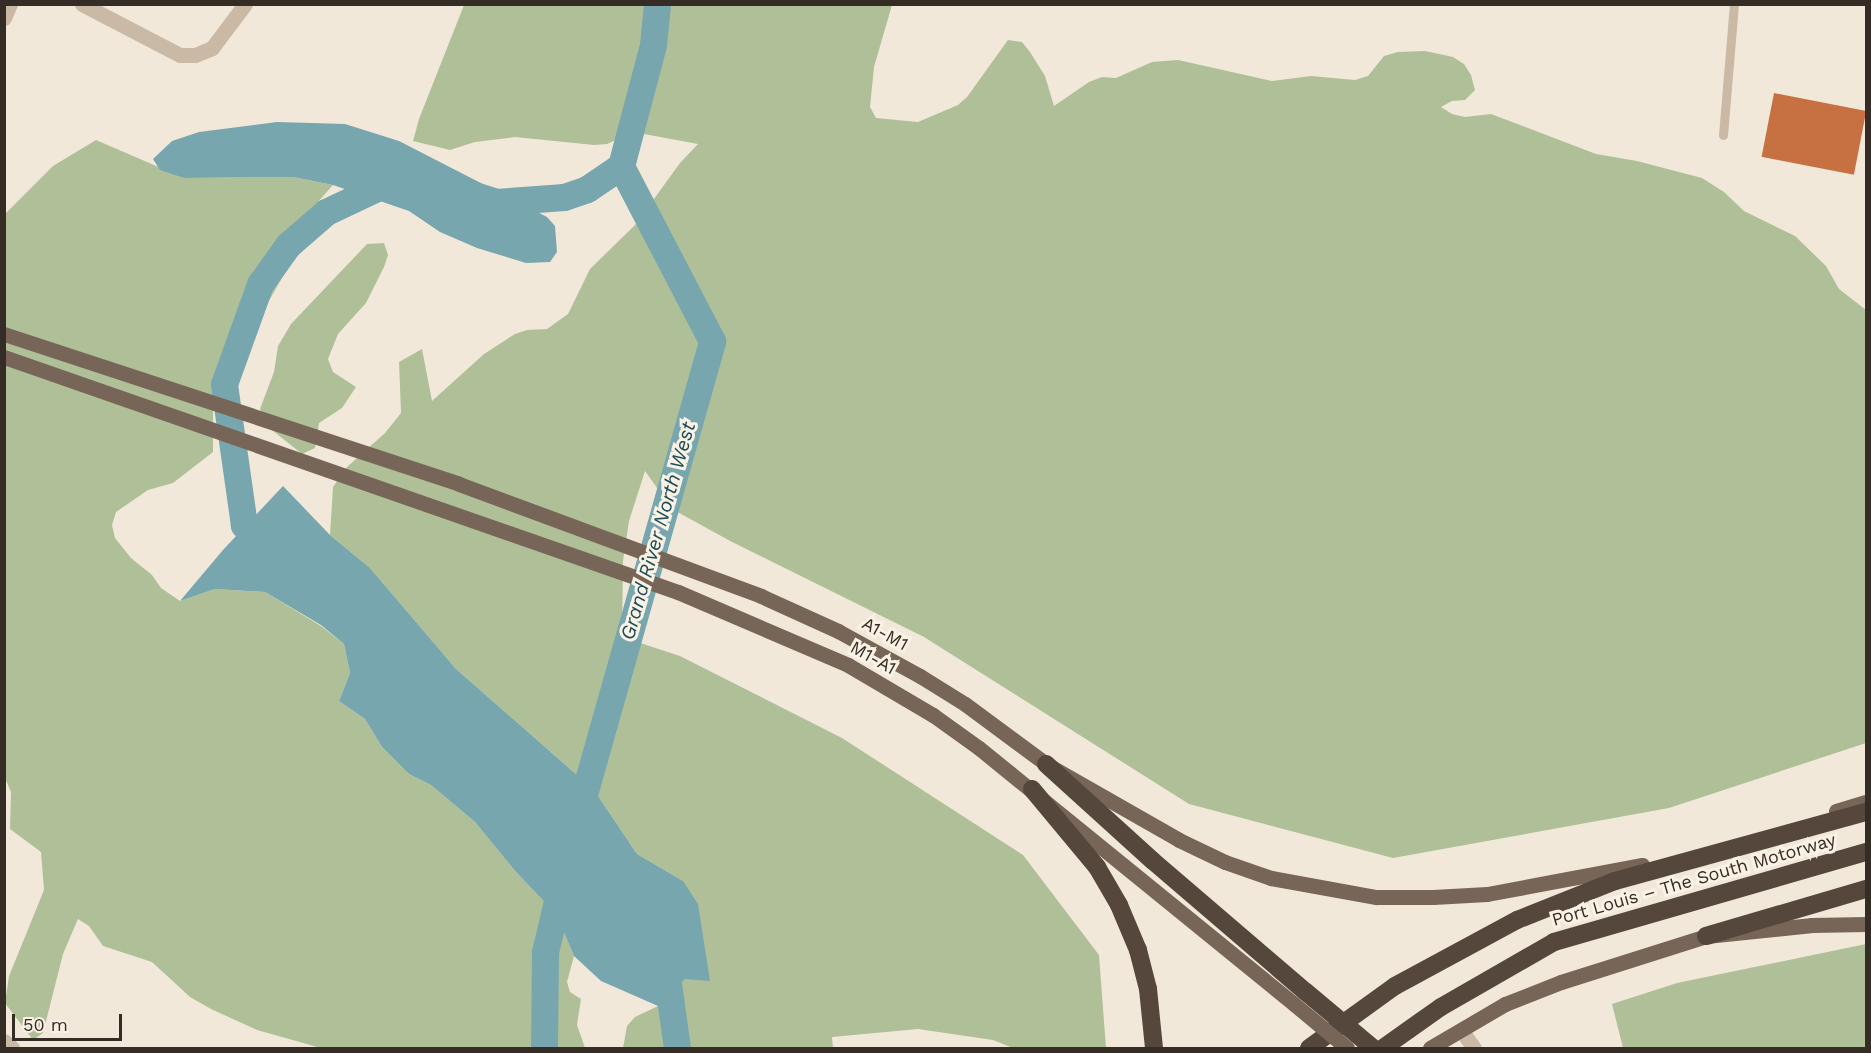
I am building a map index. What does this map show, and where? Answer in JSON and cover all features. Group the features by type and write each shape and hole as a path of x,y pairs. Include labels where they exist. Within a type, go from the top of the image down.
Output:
{"highway":[{"path":"1046,764 1300,998 1373,1048"},
{"path":"1032,789 1096,867 1119,905 1141,960 1154,1032 1154,1048"},
{"name":"Port Louis – The South Motorway","path":"1309,1048 1395,986 1517,920 1615,881 1866,812"},
{"name":"Port Louis – The South Motorway","path":"1383,1048 1441,1007 1554,942 1866,852"},
{"path":"1638,866 1706,855"},
{"path":"1706,936 1866,889"}],"main road":[{"name":"A1-M1","path":"4,334 459,484 761,596 869,648 965,704 1046,764 1179,840 1225,862 1270,878 1376,897 1487,894 1638,866 1866,802"},
{"name":"M1-A1","path":"4,357 678,592 848,665 933,715 1032,789 1131,873 1300,998 1347,1048"},
{"path":"1430,1048 1505,1004 1562,982 1706,936 1812,925 1866,924"}],"street":[{"path":"4,18 10,4"},
{"path":"82,4 107,9 180,55 195,55 212,48 245,4"},
{"path":"1461,1030 1474,1048"},
{"path":"4,1041 12,1048"}],"lane":[{"path":"1724,135 1734,4"}],"green space":[{"path":"464,5 892,5 874,67 870,107 876,118 918,122 958,105 967,97 1008,40 1022,42 1030,52 1045,76 1054,106 1089,82 1102,77 1116,78 1152,62 1178,60 1272,81 1311,76 1355,80 1368,76 1384,56 1398,52 1425,51 1453,57 1464,64 1471,75 1475,90 1465,100 1452,101 1441,107 1452,114 1465,117 1491,114 1596,154 1637,161 1702,178 1724,192 1744,211 1795,236 1826,266 1839,289 1866,310 1866,743 1669,808 1393,858 1189,804 924,637 732,542 672,509 645,471 629,521 623,561 622,637 680,656 842,738 1023,855 1099,955 1106,1048 1013,1048 993,1040 918,1029 832,1037 833,1048 623,1048 627,1026 635,1017 658,1006 685,978 683,881 637,854 594,790 456,669 370,568 330,535 333,487 347,467 385,433 401,413 399,362 422,349 432,401 484,354 515,334 527,330 547,329 568,314 590,269 635,225 680,163 698,144 633,132 607,144 594,145 515,137 475,142 450,150 413,141 419,119"},
{"path":"96,140 184,178 293,177 333,185 310,211 286,271 258,320 223,364 213,401 213,452 173,483 148,490 116,512 112,525 115,538 131,558 152,575 161,588 180,601 215,589 265,592 321,626 344,644 350,673 339,701 365,719 382,747 409,774 431,785 475,822 516,872 556,914 574,956 567,982 570,992 581,999 577,1025 585,1048 321,1048 257,1030 211,1009 190,997 152,962 103,946 89,926 78,919 63,954 43,1033 33,1040 5,1003 9,976 44,890 41,852 10,829 11,792 5,778 5,214 53,166"},
{"path":"384,243 388,255 384,267 366,303 338,334 328,359 333,372 356,387 342,408 319,423 315,448 302,454 272,430 260,409 274,372 278,346 291,324 367,244"},
{"path":"1866,944 1866,1048 1623,1048 1612,1004 1677,983"}],"water":[{"path":"277,122 345,124 399,141 547,217 555,226 557,252 550,262 526,263 477,248 440,232 409,211 333,185 293,177 184,178 160,170 153,159 172,141 199,132"},
{"path":"283,486 330,535 370,568 456,669 594,790 637,854 683,881 698,904 710,981 685,979 658,1006 601,981 574,956 556,914 516,872 475,822 431,785 409,774 382,747 365,719 339,701 350,673 344,644 321,625 265,592 215,589 180,601 223,550"}],"building":[{"path":"1774,93 1866,111 1854,175 1762,157"}],"waterway":[{"name":"Grand River North West","path":"577,819 712,341 621,166 653,45 657,4"},
{"path":"478,196 496,202 564,197 587,189 621,166"},
{"path":"272,550 244,525 224,384 260,284 288,245 326,212 379,187 395,183"},
{"path":"544,1048 545,952 563,876"},
{"name":"Grand River North West","path":"662,959 666,969 677,1048"}]}
